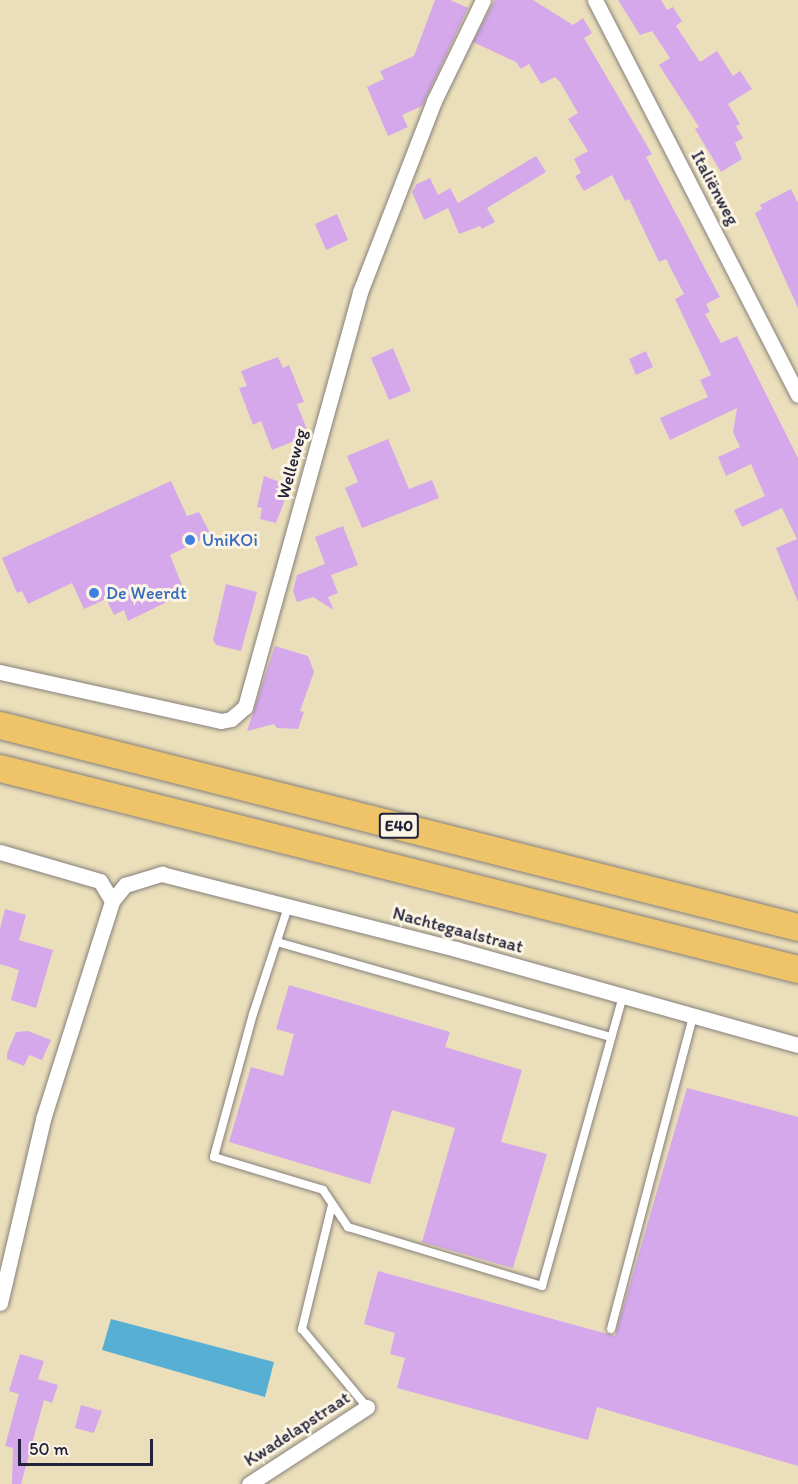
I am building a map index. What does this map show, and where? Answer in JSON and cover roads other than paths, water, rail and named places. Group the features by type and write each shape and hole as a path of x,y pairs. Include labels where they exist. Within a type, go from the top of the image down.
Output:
{"highway":[{"name":"E40","path":"0,725 798,927"},
{"name":"E40","path":"0,768 798,969"}],"street":[{"name":"Welleweg","path":"0,672 221,721 231,719 245,707 360,292 434,101 483,0"},
{"name":"Italiënweg","path":"595,0 798,395"},
{"path":"0,852 100,881 112,900 43,1119 0,1303"},
{"name":"Nachtegaalstraat","path":"112,900 126,885 162,874 623,996 798,1045"},
{"name":"Kwadelapstraat","path":"249,1484 367,1407"}],"lane":[{"path":"288,907 214,1157 323,1190 348,1227 542,1286 623,996"},
{"path":"277,942 611,1037"},
{"path":"611,1329 693,1016"},
{"path":"332,1205 302,1329 367,1407"}],"water":[{"path":"111,1319 274,1362 265,1397 102,1350"}],"place":[{"name":"UniKOi","path":"190,540"},
{"name":"De Weerdt","path":"94,593"}]}
